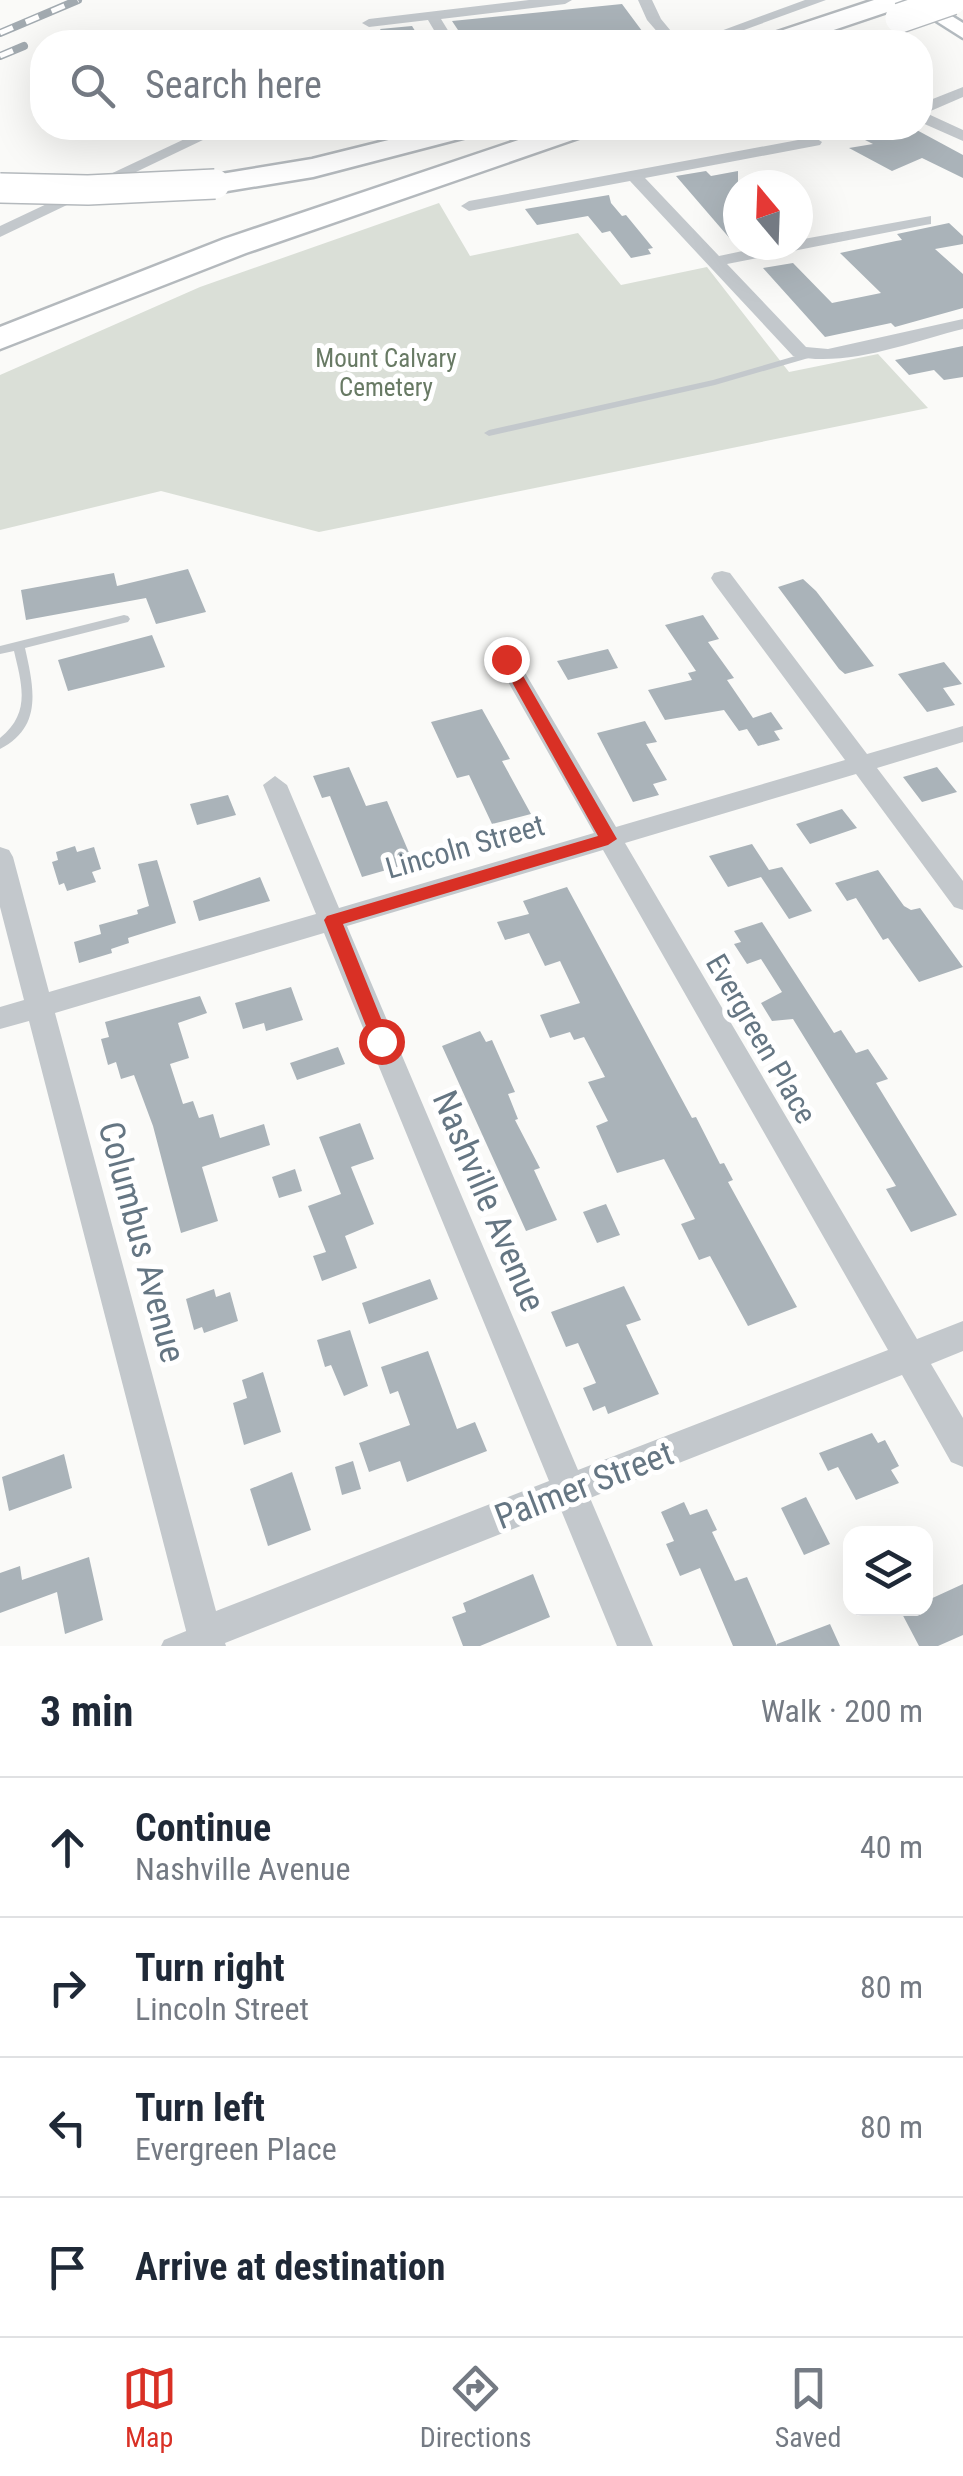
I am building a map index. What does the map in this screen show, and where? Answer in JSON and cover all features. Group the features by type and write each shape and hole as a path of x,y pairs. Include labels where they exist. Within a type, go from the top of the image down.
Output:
{"highway":[{"path":"815,30 898,6 952,0"},
{"path":"851,30 898,6"},
{"path":"0,188 88,190 215,184 313,168 422,140"},
{"path":"0,315 192,241 488,140"},
{"path":"0,339 217,253 545,140"}],"street":[{"path":"368,23 565,0"},
{"path":"645,0 663,30"},
{"path":"733,30 820,0"},
{"path":"898,6 963,32"},
{"path":"432,16 441,30"},
{"path":"933,107 963,92"},
{"path":"933,120 963,136"},
{"path":"0,232 195,140"},
{"path":"469,206 814,142"},
{"path":"634,176 792,348 810,355 828,355 963,324"},
{"path":"813,242 925,220"},
{"path":"713,262 723,260"},
{"path":"722,578 963,900"},
{"name":"Evergreen Place","path":"506,659 963,1450"},
{"name":"Lincoln Street","path":"0,1018 963,734"},
{"name":"Nashville Avenue","path":"274,786 635,1646"},
{"name":"Columbus Avenue","path":"0,858 206,1639"},
{"name":"Palmer Street","path":"206,1639 963,1336"}],"lane":[{"path":"488,433 715,382 810,355"},
{"path":"0,650 124,619"},
{"path":"0,745 25,721 29,703 19,646"},
{"path":"170,1646 206,1639"}],"green space":[{"name":"Mount Calvary Cemetery","path":"439,203 470,256 578,233 621,285 707,267 789,372 878,354 928,408 319,532 161,491 0,530 0,375 200,287"}],"building":[{"path":"622,4 641,30 458,30 452,21"},
{"path":"412,26 414,30 381,30"},
{"path":"933,139 963,155 963,178 922,158 892,171 849,148 873,144 865,140"},
{"path":"706,171 711,176 723,174 723,231 676,176"},
{"path":"609,195 611,203 653,248 648,249 651,254 631,258 610,231 602,233 588,216 537,225 525,209"},
{"path":"949,223 963,236 963,244 935,249 963,274 963,308 895,327 891,323 825,337 763,268 793,263 832,303 881,293 840,253 902,240 897,234"},
{"path":"963,346 963,377 944,380 934,370 909,375 895,360"},
{"path":"188,569 206,612 156,624 146,598 26,620 21,590 114,573 117,586"},
{"path":"803,579 874,666 845,674 839,669 778,587"},
{"path":"703,615 719,639 708,642 734,678 727,680 753,718 771,712 783,729 774,731 780,740 758,746 747,729 739,731 724,710 665,720 648,690 692,680 688,673 696,671 665,625"},
{"path":"152,635 165,667 68,691 58,660"},
{"path":"608,649 618,668 568,680 557,661"},
{"path":"944,662 962,684 943,688 955,705 927,712 898,674"},
{"path":"482,709 510,759 502,761 531,814 492,824 469,775 457,778 431,722"},
{"path":"645,721 657,742 646,744 667,780 653,784 659,795 633,802 597,733"},
{"path":"349,767 366,806 387,801 410,855 400,857 404,865 362,877 330,796 322,798 313,776"},
{"path":"937,767 957,792 922,802 903,777"},
{"path":"228,795 236,815 197,825 190,804"},
{"path":"842,809 857,828 810,844 796,824"},
{"path":"752,844 769,870 782,867 812,911 789,919 761,877 728,887 709,856"},
{"path":"75,846 77,852 94,847 101,869 92,872 96,882 67,891 64,883 59,885 52,862 58,860 56,852"},
{"path":"157,860 176,923 128,938 129,943 111,949 112,953 79,963 74,942 101,934 99,925 138,914 137,910 149,906 138,864"},
{"path":"878,870 904,906 911,910 920,908 963,967 919,982 888,938 883,940 856,898 847,901 835,883"},
{"path":"260,877 270,901 199,921 193,901"},
{"path":"567,887 692,1118 696,1117 720,1164 724,1163 733,1180 728,1182 797,1307 748,1326 710,1256 699,1260 681,1224 695,1219 664,1159 617,1173 596,1126 608,1121 588,1082 605,1077 584,1037 574,1040 570,1032 550,1038 540,1015 580,1003 560,961 545,966 529,933 505,940 497,922 529,914 523,901"},
{"path":"762,922 834,1033 841,1030 856,1053 868,1049 888,1079 876,1083 957,1215 911,1232 886,1189 896,1186 793,1019 772,1021 761,1003 782,992 761,959 747,964 734,944 741,942 734,931"},
{"path":"291,987 303,1020 266,1031 264,1023 243,1029 235,1003"},
{"path":"200,996 207,1013 178,1023 189,1058 170,1064 183,1104 193,1101 199,1118 213,1114 220,1138 264,1124 270,1145 202,1167 218,1221 181,1233 153,1126 134,1075 121,1079 116,1062 108,1065 101,1039 109,1037 105,1022"},
{"path":"480,1031 486,1042 492,1040 515,1092 508,1094 518,1119 515,1120 540,1168 534,1170 557,1220 526,1231 442,1046"},
{"path":"338,1047 345,1064 297,1080 290,1063"},
{"path":"360,1123 374,1159 351,1167 374,1224 345,1236 357,1268 322,1281 313,1256 326,1252 308,1206 341,1194 319,1137"},
{"path":"295,1169 302,1191 279,1198 272,1177"},
{"path":"606,1204 620,1235 597,1243 583,1212"},
{"path":"430,1279 438,1299 369,1324 362,1303"},
{"path":"624,1286 641,1320 626,1325 659,1394 608,1414 605,1406 593,1411 583,1388 596,1383 578,1343 566,1347 551,1312"},
{"path":"214,1289 216,1297 230,1292 238,1321 204,1333 202,1327 194,1330 186,1299"},
{"path":"350,1330 368,1386 344,1396 331,1365 325,1367 317,1340"},
{"path":"428,1351 457,1429 475,1422 487,1451 407,1482 400,1461 369,1472 359,1443 410,1425 398,1391 390,1394 381,1367"},
{"path":"263,1372 281,1432 244,1445 233,1403 247,1398 242,1380"},
{"path":"872,1433 878,1443 885,1440 899,1466 891,1470 899,1483 856,1500 838,1467 828,1471 819,1453"},
{"path":"64,1454 72,1488 9,1511 2,1477"},
{"path":"353,1461 361,1489 342,1495 335,1467"},
{"path":"292,1472 311,1530 268,1546 250,1489"},
{"path":"806,1497 830,1544 804,1555 781,1508"},
{"path":"684,1502 690,1515 707,1509 717,1530 712,1532 735,1581 747,1577 777,1646 733,1646 700,1568 680,1576 666,1544 674,1541 661,1512"},
{"path":"89,1557 103,1620 65,1634 57,1592 0,1613 0,1573 20,1566 22,1580"},
{"path":"533,1574 550,1617 480,1646 463,1646 452,1617 466,1612 463,1603"},
{"path":"963,1584 963,1635 938,1646 919,1646 903,1616 933,1616 933,1598"},
{"path":"830,1624 840,1646 777,1646 777,1644"}],"railway":[{"path":"0,33 78,0"},
{"path":"0,56 24,46"}],"route":[{"path":"381,1041 333,920 608,839 506,659"}]}
